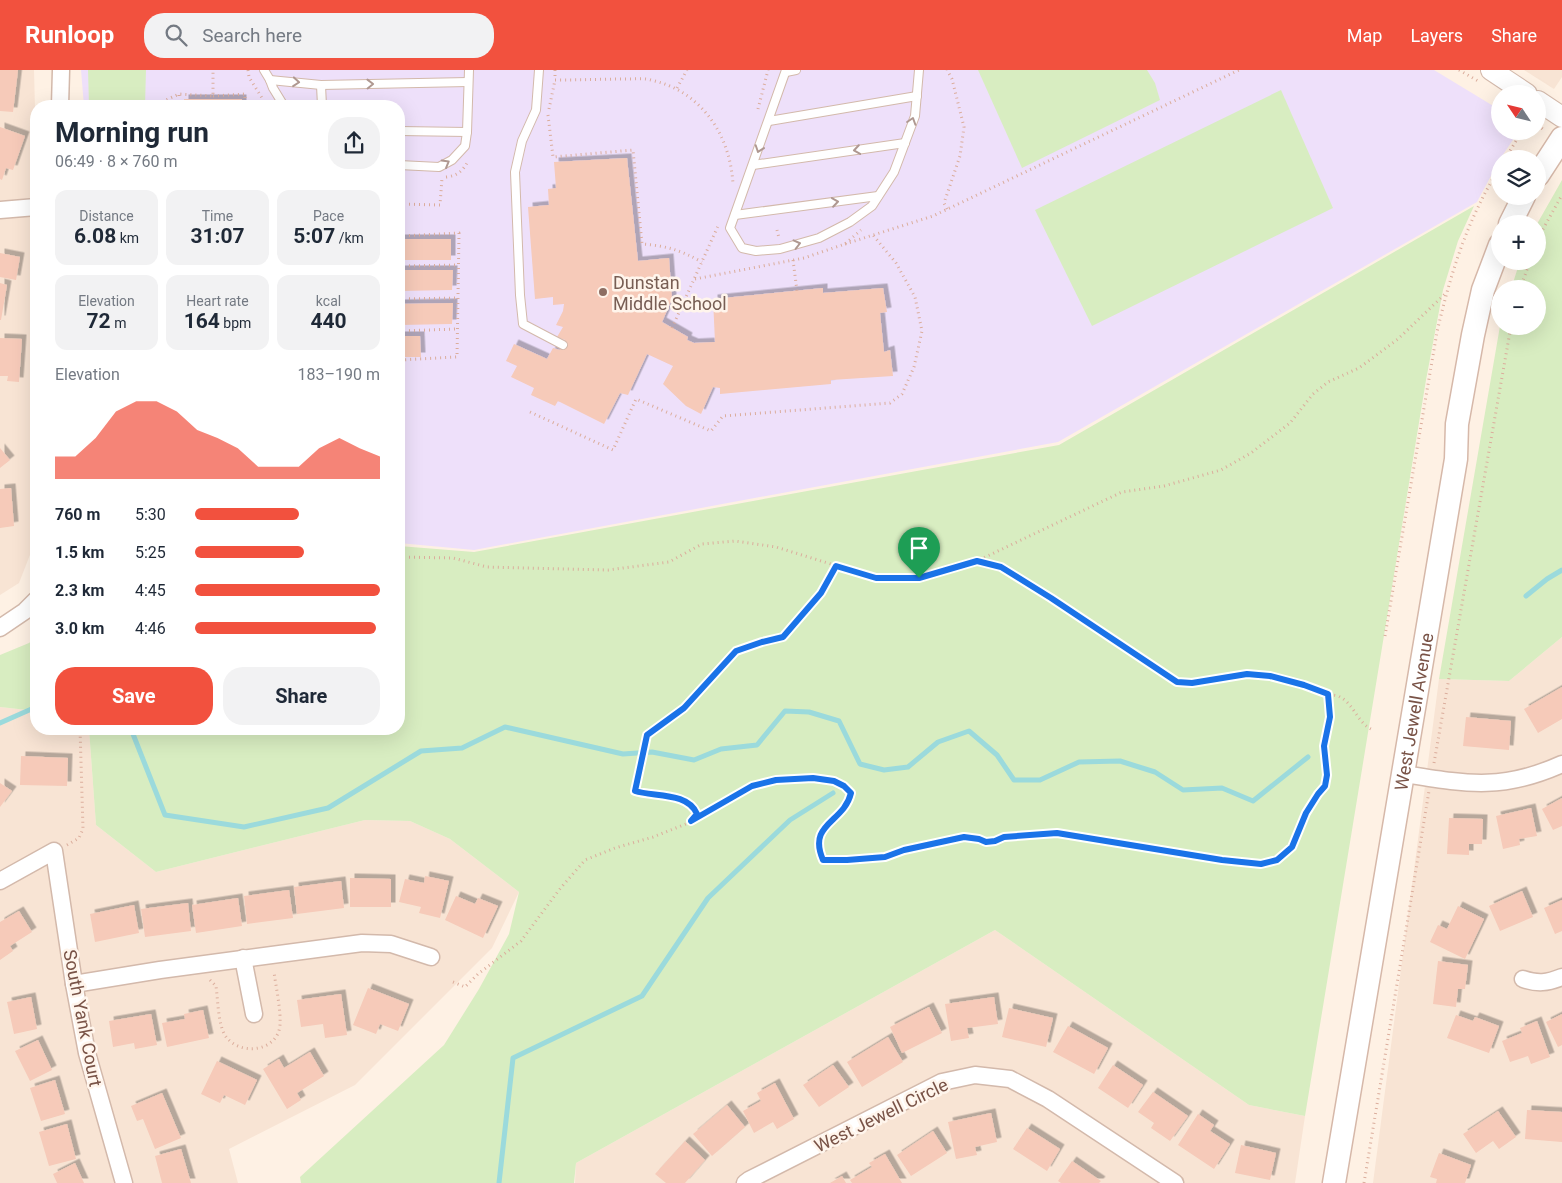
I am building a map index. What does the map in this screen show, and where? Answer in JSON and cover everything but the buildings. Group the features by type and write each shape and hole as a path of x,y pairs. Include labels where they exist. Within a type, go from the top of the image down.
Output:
{"main road":[{"path":"1546,163 1562,138"},
{"name":"West Jewell Avenue","path":"1334,1183 1456,458 1457,424 1473,335 1483,290 1491,269"}],"street":[{"path":"60,100 61,70"},
{"path":"1491,70 1514,85"},
{"path":"1546,106 1562,117"},
{"path":"0,210 30,208"},
{"path":"0,628 30,606"},
{"path":"1404,774 1474,784 1508,782 1528,778 1562,764"},
{"path":"0,881 55,858"},
{"name":"South Yank Court","path":"55,858 74,984 87,1053 124,1183"},
{"path":"74,984 243,958 362,943 392,944 431,957"},
{"path":"243,958 254,1014"},
{"path":"1523,979 1541,983 1550,982 1562,977"},
{"name":"West Jewell Circle","path":"746,1183 758,1175 942,1082 976,1075 1010,1079 1048,1099 1175,1183"}],"lane":[{"path":"264,70 280,100"},
{"path":"405,165 439,167 445,165 458,155 465,146 469,70"},
{"path":"545,70 539,70 536,110 522,141 515,172 520,295 523,324 563,345"},
{"path":"796,70 786,71 730,228 742,248 756,251 780,248 819,238 850,222 872,206 894,172 915,116 919,70"},
{"path":"270,80 321,85 468,82"},
{"path":"321,85 322,100"},
{"path":"769,120 917,96"},
{"path":"405,131 467,132"},
{"path":"753,166 905,143"},
{"path":"735,215 878,196"}],"path":[{"path":"213,70 213,96"},
{"path":"248,70 249,77 263,100"},
{"path":"555,70 555,80 547,118 553,156 633,150 642,244 665,246 685,253 702,262"},
{"path":"676,88 687,70"},
{"path":"947,70 952,79 964,127 960,156 944,202 947,209"},
{"path":"845,244 933,216 1240,70"},
{"path":"555,80 650,79 676,88 700,106 717,127 728,150 734,189"},
{"path":"179,94 179,100"},
{"path":"166,100 179,94 213,96 245,94 245,100"},
{"path":"405,204 440,205 442,178 439,167"},
{"path":"1386,636 1393,581 1437,332 1446,293 1459,248 1491,182"},
{"path":"1546,224 1562,195"},
{"path":"777,230 779,238"},
{"path":"405,236 459,234 457,357 405,360"},
{"path":"530,412 612,450 636,399 711,432 723,416 890,403 902,394 914,367 922,331 915,297 896,263 873,235"},
{"path":"794,260 797,291"},
{"path":"405,266 459,265"},
{"path":"672,328 695,279"},
{"path":"405,557 453,558 487,567 608,570 669,562 702,544 735,540 776,547 876,578 919,578 977,561 1122,492 1164,486 1222,470 1250,453 1290,423 1313,394 1328,382 1359,368 1398,339 1446,293"},
{"path":"405,299 458,298"},
{"path":"405,331 457,329"},
{"path":"1364,1183 1431,778 1509,335"},
{"path":"977,561 1001,567 1023,579 1032,587 1177,682 1192,683 1247,674 1270,676 1340,697 1352,708 1365,726 1371,729"},
{"path":"691,821 697,814 694,808 682,800 635,791 647,735 684,708 736,651 783,637 821,593 836,566"},
{"path":"453,982 465,986 521,941 559,890 585,860 615,848 653,837 691,821 752,786 776,780 813,778 834,781 844,786 851,793 848,803 821,832 818,839 823,860 885,857 904,850 964,837 986,842 1004,837 1057,833 1222,860 1261,864 1277,860 1292,847 1306,813 1325,786 1327,775 1324,746 1330,717 1328,694"},
{"path":"55,858 65,859 66,845 79,838 83,828 80,735"}],"shaded area":[{"path":"0,70 34,70 35,100 30,100 30,555 19,583 0,595"},
{"path":"81,70 1434,70 1491,105 1491,140 1513,140 1506,150 1491,150 1491,176 1477,202 1058,442 474,550 405,544 405,100 84,100"},
{"path":"1524,70 1562,70 1562,77 1554,89"},
{"path":"1562,637 1562,1183 1373,1183 1439,679 1509,681"},
{"path":"0,707 30,710 30,735 89,735 96,825 156,872 365,820 410,821 450,839 519,892 492,948 355,1085 229,1149 238,1183 0,1183"},
{"path":"995,930 1249,1105 1305,1116 1295,1183 575,1183 576,1163"}],"green space":[{"path":"88,70 146,70 145,100 89,100"},
{"path":"978,70 1147,70 1155,83 1160,100 1022,168"},
{"path":"1281,90 1333,208 1092,326 1035,210"},
{"path":"1562,180 1562,637 1509,681 1439,679 1498,335 1546,335 1546,280 1514,280 1517,270 1546,270 1546,215 1542,215"},
{"path":"1474,206 1458,241 1443,290 1426,380 1305,1116 1249,1105 995,930 576,1163 574,1183 301,1183 300,1177 444,1045 479,989 509,934 519,892 450,839 410,821 365,820 156,872 96,825 89,735 405,735 405,546 474,552 1059,445"},
{"path":"29,643 30,710 0,707 0,655"}],"waterway":[{"path":"1526,596 1562,570"},
{"path":"0,723 30,710"},
{"path":"133,735 165,815 244,827 328,808 421,751 462,748 505,727 623,754 652,752 694,760 721,749 757,745 785,711 809,712 839,721 860,764 884,770 908,767 938,742 969,731 997,755 1014,780 1040,780 1079,762 1120,761 1155,772 1183,790 1222,788 1253,801 1308,757"},
{"path":"499,1183 513,1058 642,996 708,898 790,820 833,793"}],"place":[{"name":"Dunstan Middle School","path":"603,292"}],"route":[{"path":"977,561 1001,567 1023,579 1032,587 1177,682 1192,683 1247,674 1270,676 1328,694 1330,717 1324,746 1327,775 1325,786 1306,813 1292,847 1277,860 1261,864 1222,860 1057,833 1004,837 986,842 964,837 904,850 885,857 823,860 818,839 821,832 848,803 851,793 844,786 834,781 813,778 776,780 752,786 691,821 697,814 694,808 682,800 635,791 647,735 684,708 736,651 783,637 821,593 836,566 876,578 919,578 977,561"}]}
